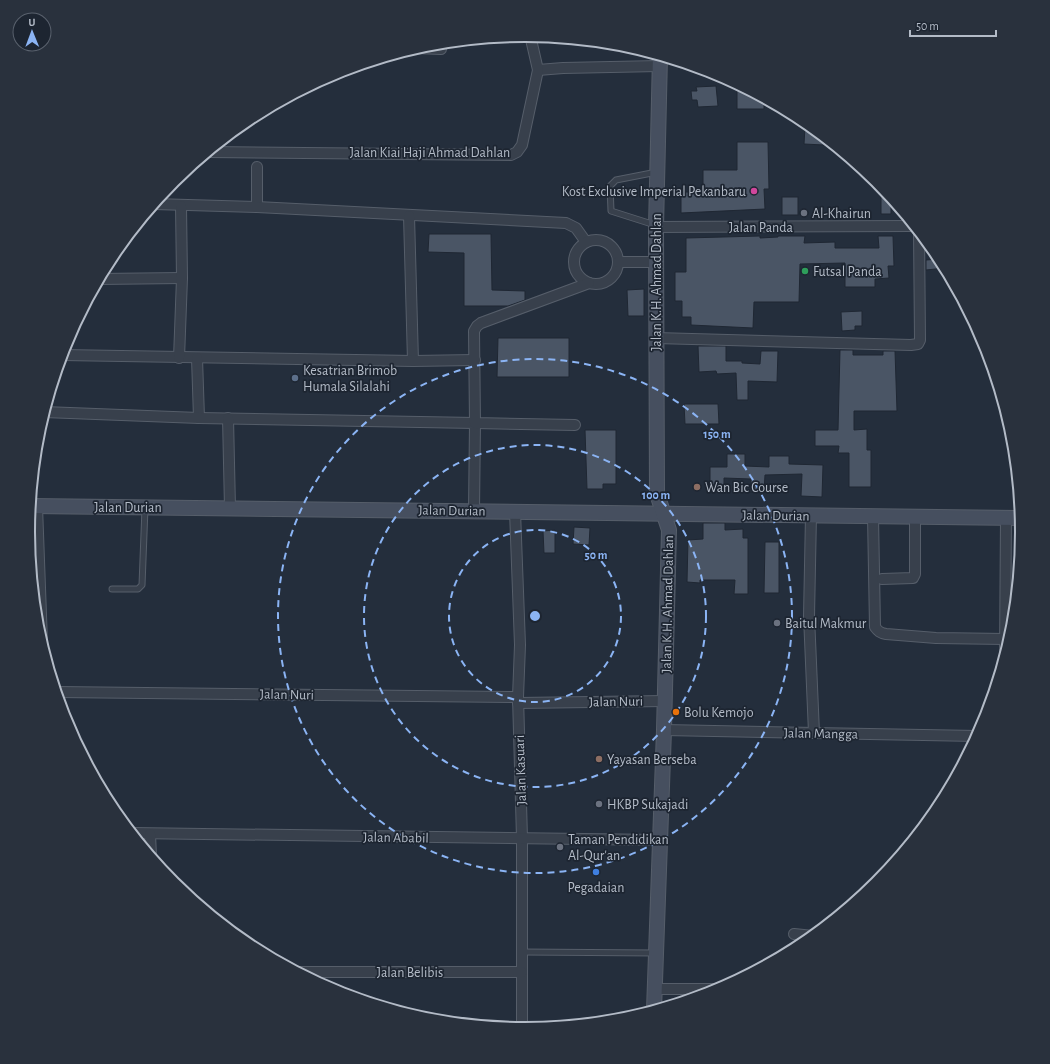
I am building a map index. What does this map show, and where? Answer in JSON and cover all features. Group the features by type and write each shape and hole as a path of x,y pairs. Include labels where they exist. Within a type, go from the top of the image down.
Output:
{"main road":[{"name":"Jalan K.H. Ahmad Dahlan","path":"654,1004 665,701 669,530 657,494 656,226 659,61"},
{"name":"Jalan Durian","path":"36,506 474,510 1015,518"}],"street":[{"path":"531,42 538,70 659,61"},
{"name":"Jalan Kiai Haji Ahmad Dahlan","path":"216,152 511,155 517,152 522,146 538,70"},
{"path":"257,167 257,207"},
{"path":"161,205 257,207 566,223 576,228 586,242"},
{"path":"179,358 182,278 181,206"},
{"path":"409,216 413,361"},
{"name":"Jalan Panda","path":"656,226 907,226"},
{"path":"474,510 474,331 477,326 590,283 599,284 609,280 615,272 618,262 613,249 608,244 601,241 586,242 579,248 574,261 578,275 590,283"},
{"path":"656,338 918,344 920,340 919,241"},
{"path":"618,262 657,262"},
{"path":"106,279 182,278"},
{"path":"68,355 413,361 475,360"},
{"path":"197,358 199,418"},
{"path":"50,412 199,418 575,425"},
{"path":"228,418 230,508"},
{"name":"Jalan Kasuari","path":"516,511 520,645 518,700 522,838 522,1022"},
{"path":"811,515 809,616 814,733"},
{"path":"873,516 875,626 877,630 886,634 936,638 1003,639"},
{"path":"882,579 913,578 915,574 915,517"},
{"path":"1005,632 1006,518"},
{"path":"35,526 39,599"},
{"name":"Jalan Nuri","path":"62,692 665,701"},
{"name":"Jalan Mangga","path":"664,730 970,736"},
{"name":"Jalan Ababil","path":"139,834 660,840"},
{"path":"150,834 151,847"},
{"path":"794,934 803,935"},
{"name":"Jalan Belibis","path":"310,972 522,972"},
{"path":"655,989 702,989"}],"lane":[{"path":"656,226 611,211 610,186 616,180 658,172"},
{"path":"112,589 138,589 142,586 145,507"},
{"path":"523,952 656,953"}],"building":[{"path":"716,86 718,106 698,107 697,100 692,100 691,91 697,91 696,87"},
{"path":"737,91 764,105 764,109 737,109"},
{"path":"805,130 824,145 804,144"},
{"path":"737,142 768,142 769,189 764,189 765,209 681,213 681,192 703,192 703,170 737,170"},
{"path":"881,196 891,207 891,214 881,214"},
{"path":"782,197 798,197 798,215 782,215"},
{"path":"429,234 491,234 492,290 525,291 525,300 508,306 464,306 464,253 428,252"},
{"path":"760,236 760,238 805,236 804,243 835,242 835,248 879,248 878,236 893,236 894,266 888,266 889,278 875,279 875,287 845,287 845,263 800,264 799,302 754,302 753,328 691,325 691,317 682,317 682,301 675,301 675,272 686,272 686,238"},
{"path":"926,260 932,260 938,269 926,270"},
{"path":"644,289 644,316 628,316 627,290"},
{"path":"862,311 862,326 855,326 855,330 842,331 841,312"},
{"path":"498,338 569,338 569,377 497,377"},
{"path":"698,346 726,346 726,361 742,361 742,363 760,364 761,351 778,351 777,382 748,381 748,400 737,400 736,373 717,374 716,371 699,372"},
{"path":"840,350 853,350 853,355 883,355 883,351 895,351 897,411 854,411 854,430 867,429 867,450 871,450 871,487 849,487 849,453 838,453 839,446 815,446 815,430 838,430"},
{"path":"684,404 718,404 719,424 685,424"},
{"path":"585,430 616,430 616,484 603,484 603,489 587,489"},
{"path":"727,454 745,454 745,466 769,467 769,456 789,456 789,464 823,465 822,497 801,496 802,474 765,475 764,492 750,492 751,479 724,478 724,492 710,491 710,467 727,467"},
{"path":"703,523 725,523 725,530 743,529 743,538 748,538 748,594 734,594 735,580 700,580 700,583 687,582 688,540 703,539"},
{"path":"574,527 590,528 589,545 573,544"},
{"path":"555,530 555,553 544,553 543,531"},
{"path":"765,542 779,542 779,593 764,593"}],"place":[{"name":"Kost Exclusive Imperial Pekanbaru","path":"754,191"},
{"name":"Al-Khairun","path":"804,213"},
{"name":"Futsal Panda","path":"805,271"},
{"name":"Kesatrian Brimob Humala Silalahi","path":"295,378"},
{"name":"Wan Bic Course","path":"697,487"},
{"name":"Baitul Makmur","path":"777,623"},
{"name":"Bolu Kemojo","path":"676,712"},
{"name":"Yayasan Berseba","path":"599,759"},
{"name":"HKBP Sukajadi","path":"599,804"},
{"name":"Taman Pendidikan Al-Qur'an","path":"560,847"},
{"name":"Pegadaian","path":"596,872"}]}
